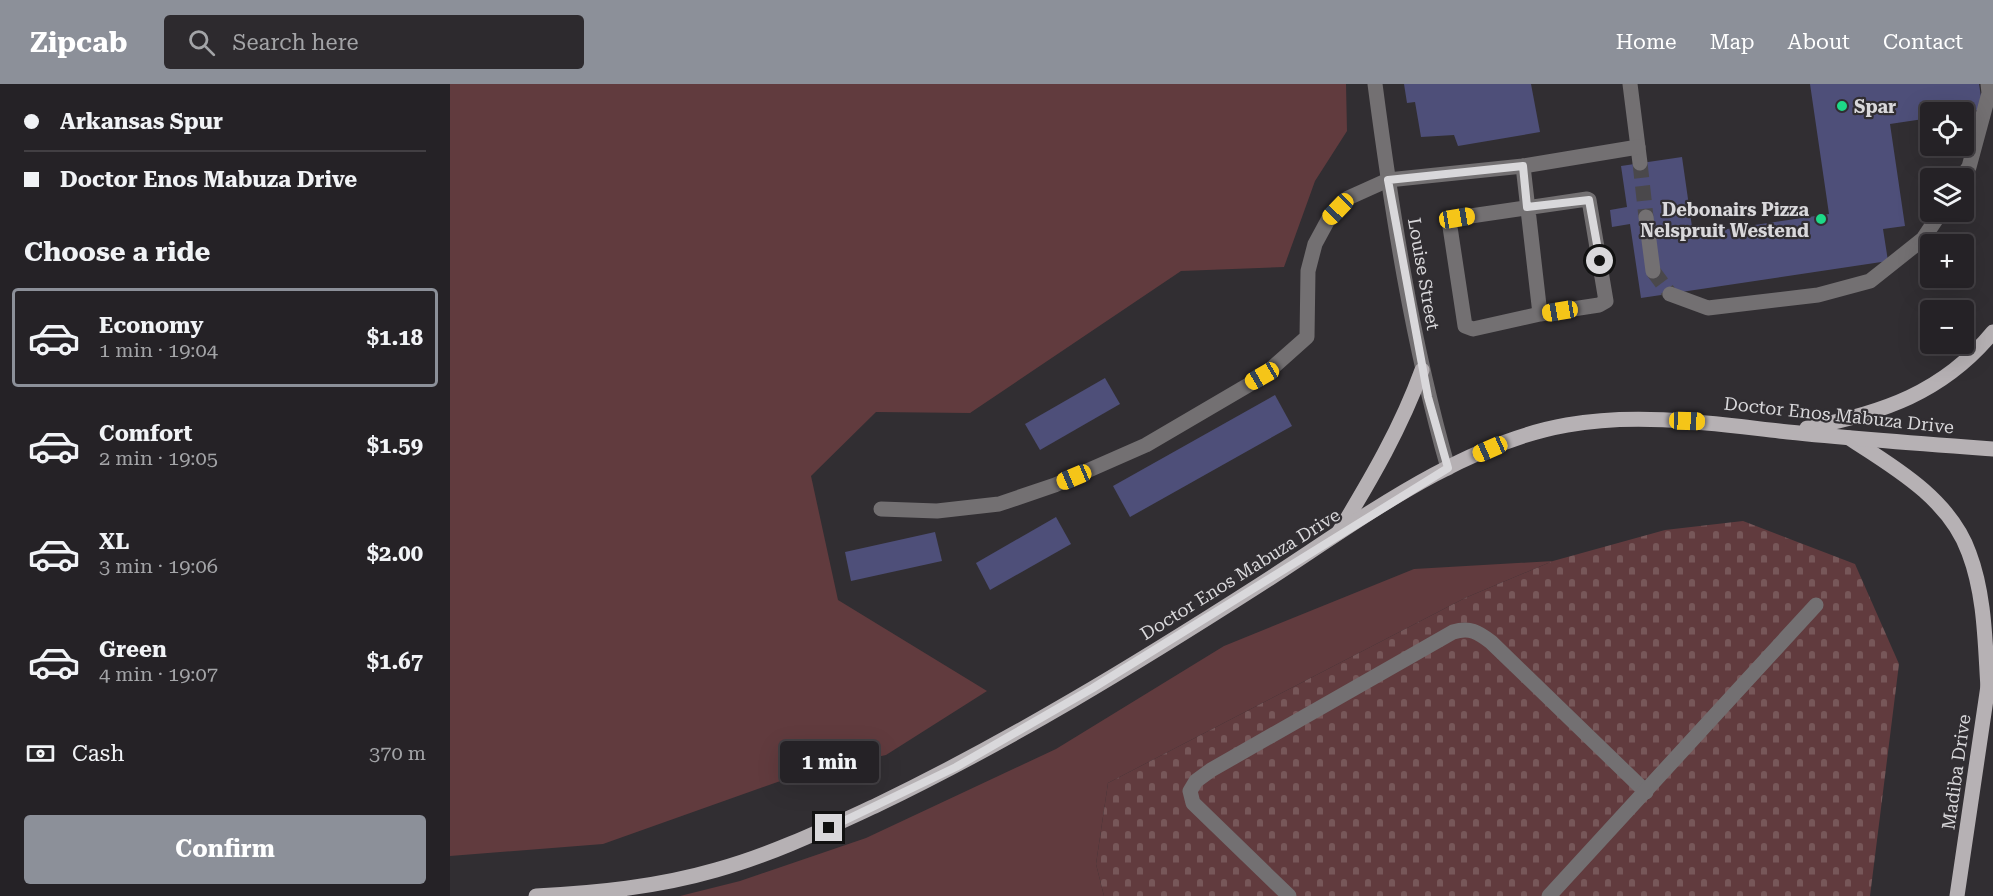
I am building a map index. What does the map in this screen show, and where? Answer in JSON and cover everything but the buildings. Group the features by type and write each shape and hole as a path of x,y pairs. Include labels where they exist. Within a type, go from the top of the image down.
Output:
{"main road":[{"path":"1790,432 1863,417 1909,400 1947,376 1976,353 1993,332"},
{"path":"1338,535 1386,454 1405,416 1422,370"},
{"name":"Doctor Enos Mabuza Drive","path":"536,896 612,892 716,870 829,828 967,761 1112,677 1448,468 1511,440 1568,425 1642,419 1709,422 1790,432 1993,449"},
{"path":"1846,437 1913,481 1935,501 1956,528 1969,551 1976,576 1983,617 1988,688"},
{"name":"Madiba Drive","path":"1957,896 1993,653"}],"street":[{"name":"Louise Street","path":"1375,84 1388,180 1422,370 1448,468"},
{"path":"1629,84 1640,163"},
{"path":"1968,168 1989,93 1988,84"},
{"path":"881,509 937,511 999,504 1055,485 1146,445 1262,376 1307,337 1308,271 1315,244 1328,220 1348,198 1388,180 1523,166 1638,147"},
{"path":"1523,166 1540,315"},
{"path":"1589,200 1606,301 1599,305 1540,315 1473,329 1466,326 1450,227 1451,221 1457,218 1527,207 1589,200"},
{"path":"1646,217 1653,271"},
{"path":"1670,294 1708,308 1818,295 1870,280 1923,239 1934,222"},
{"path":"1549,896 1816,605"},
{"path":"1289,896 1193,802 1190,791 1196,781 1211,770 1453,632 1466,628 1477,632 1491,642 1646,792"}],"green space":[{"path":"450,84 1346,84 1347,131 1315,181 1284,267 1181,271 970,413 876,412 811,476 838,600 987,691 886,755 803,773 603,844 450,856"},
{"path":"1743,521 1855,564 1899,664 1870,896 1104,896 1096,864 1108,783 1465,598 1553,561 1665,530"},
{"path":"1553,561 1465,598 1108,783 1096,864 1104,896 680,896 740,881 866,838 1056,749 1224,646 1414,569"}],"tunnel":[{"path":"1640,163 1646,217"},
{"path":"1653,271 1670,294"}],"place":[{"name":"Spar","path":"1842,106"},
{"name":"Debonairs Pizza Nelspruit Westend","path":"1821,219"}],"route":[{"path":"829,828 956,767 1112,677 1448,468 1428,397 1388,180 1523,166 1527,207 1587,199 1591,202 1600,261"}]}
